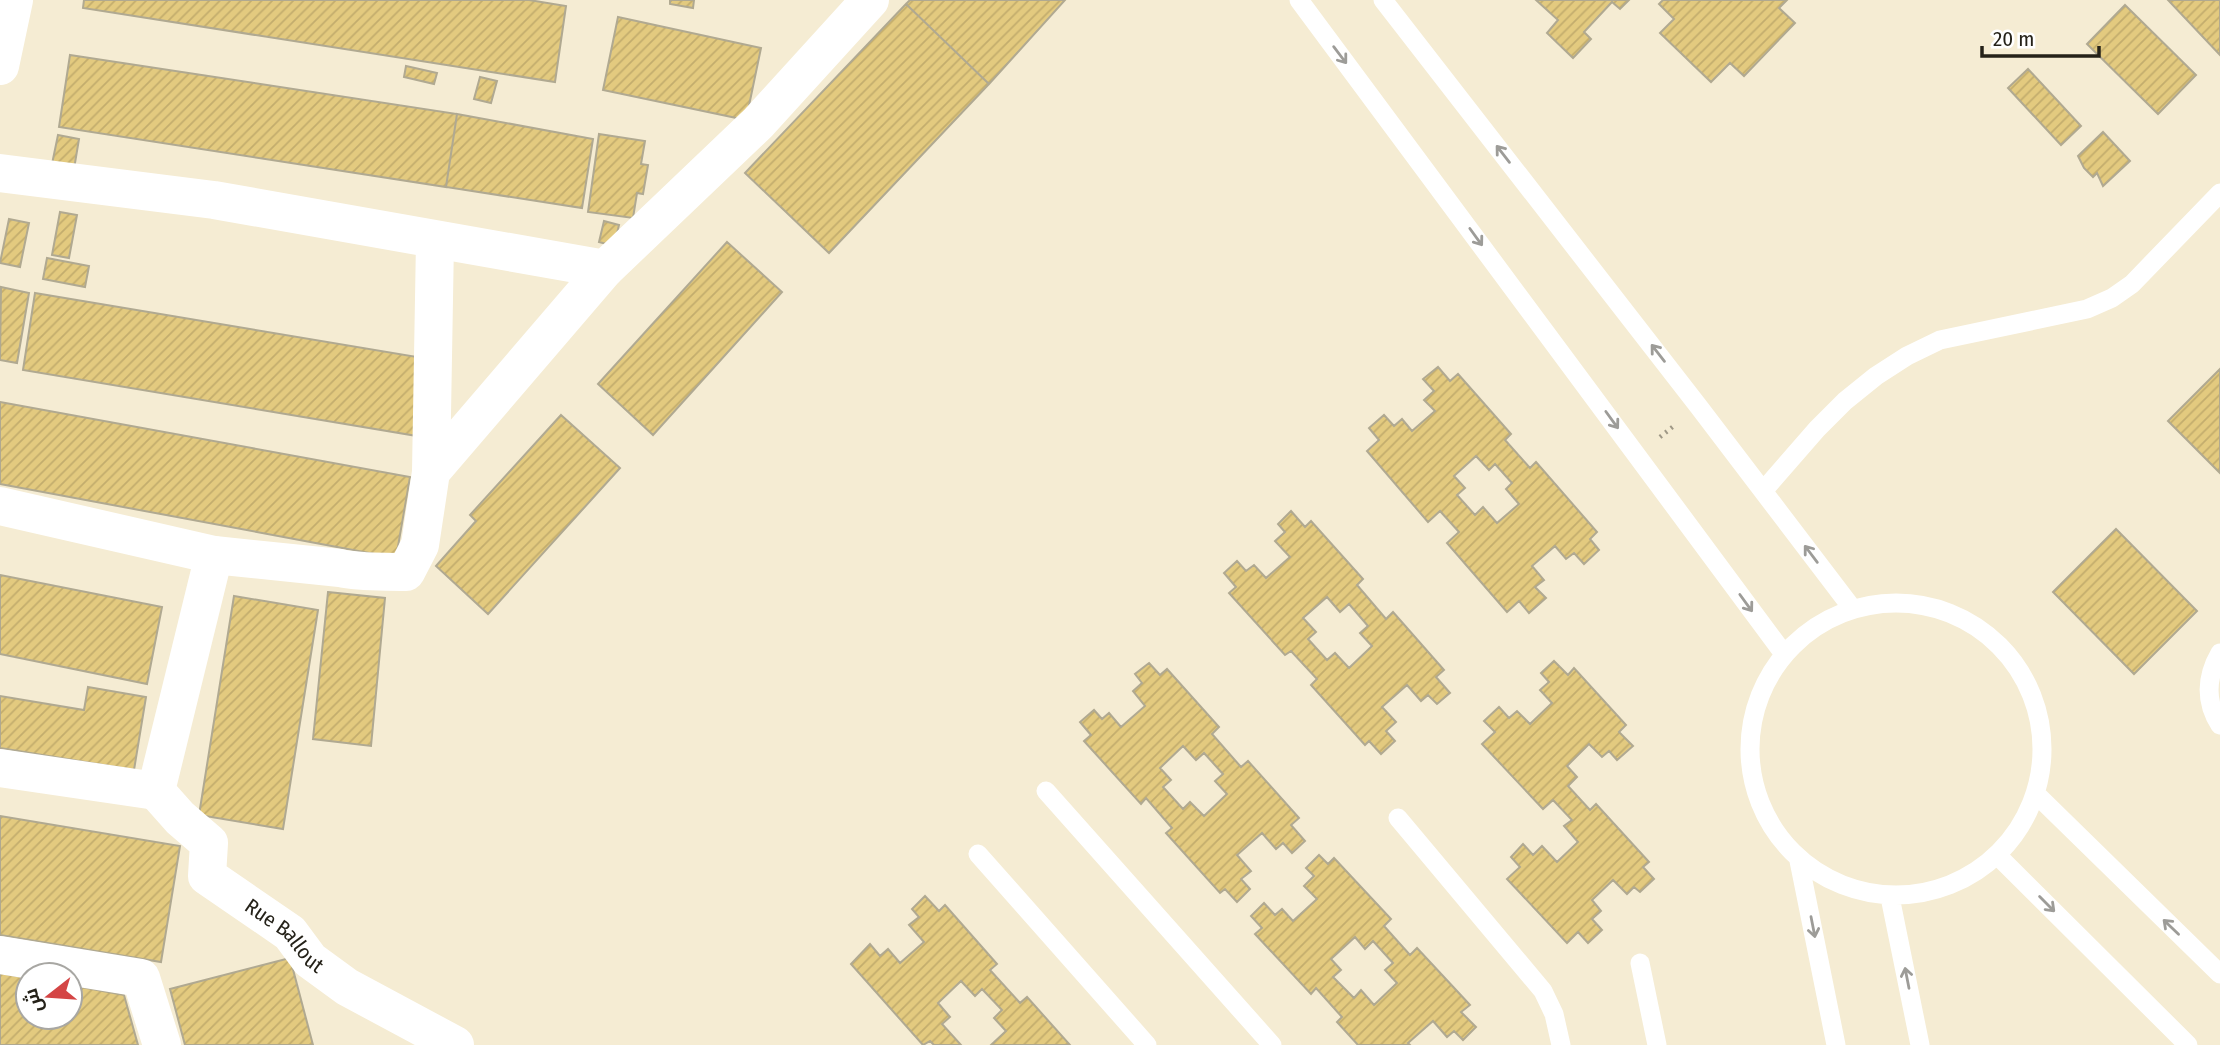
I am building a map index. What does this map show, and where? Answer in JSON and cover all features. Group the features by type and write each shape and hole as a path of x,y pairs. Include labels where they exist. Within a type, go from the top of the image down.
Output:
{"street":[{"path":"0,66 14,0"},
{"path":"431,472 605,269 758,123 870,0"},
{"path":"0,173 214,200 605,269"},
{"path":"0,506 214,555 340,568 360,573 378,570 406,572 420,545 431,472 435,241"},
{"path":"0,768 156,792 214,555"},
{"name":"Rue Ballout","path":"156,792 209,843 207,876 290,933 310,960 347,987 455,1045"},
{"path":"0,956 141,978 162,1045"}],"lane":[{"path":"1299,0 1784,654"},
{"path":"1383,0 1852,608"},
{"path":"1763,491 1817,429 1845,401 1877,376 1940,340 2087,309 2112,298 2132,284 2220,193"},
{"path":"1897,601 1942,609 1982,630 2015,663 2036,703 2043,749 2036,794 2021,827 1998,856 1949,888 1891,897 1842,887 1799,860 1764,815 1749,761 1756,704 1784,654 1815,627 1852,608 1897,601"},
{"path":"2220,653 2210,672 2208,692 2211,708 2220,725"},
{"path":"1046,791 1272,1045"},
{"path":"2036,794 2220,974"},
{"path":"1398,818 1543,991 1554,1014 1561,1045"},
{"path":"978,854 1147,1045"},
{"path":"1998,856 2188,1045"},
{"path":"1799,860 1836,1045"},
{"path":"1891,897 1920,1045"},
{"path":"1640,963 1657,1045"}],"path":[{"path":"1637,454 1699,407"}],"building":[{"path":"84,0 529,0 566,6 555,82 83,8"},
{"path":"670,0 694,0 693,8 670,4"},
{"path":"910,0 1065,0 989,84 906,4"},
{"path":"1536,0 1629,0 1620,9 1612,2 1584,32 1591,39 1573,58 1547,33 1558,20"},
{"path":"1663,0 1787,0 1779,8 1795,23 1744,76 1730,63 1711,82 1660,33 1674,19 1659,4"},
{"path":"2168,0 2220,0 2220,55"},
{"path":"906,4 989,84 829,253 745,173"},
{"path":"2125,5 2196,75 2158,114 2087,44"},
{"path":"618,17 761,48 746,120 603,90"},
{"path":"70,55 457,114 446,187 59,127"},
{"path":"406,66 437,73 434,84 404,77"},
{"path":"2028,69 2081,126 2061,145 2008,88"},
{"path":"480,77 497,81 491,103 474,99"},
{"path":"457,114 593,139 582,208 446,187"},
{"path":"2103,132 2130,161 2103,186 2097,173 2093,177 2078,156"},
{"path":"599,134 645,141 641,164 648,165 643,194 637,193 633,218 588,212"},
{"path":"58,135 79,139 74,169 52,164"},
{"path":"60,212 77,215 69,258 52,255"},
{"path":"9,219 29,223 20,267 0,263"},
{"path":"604,221 619,225 614,246 599,242"},
{"path":"727,242 782,292 653,435 598,384"},
{"path":"47,258 89,266 85,287 43,279"},
{"path":"1,287 29,293 17,363 0,360"},
{"path":"35,293 429,359 417,436 23,370"},
{"path":"1438,367 1450,381 1458,374 1511,434 1505,440 1530,468 1536,462 1597,532 1590,539 1599,550 1584,564 1574,553 1566,559 1555,546 1532,566 1544,580 1535,587 1546,598 1529,613 1519,601 1507,612 1447,543 1459,532 1440,511 1428,522 1367,451 1379,440 1369,428 1384,415 1394,426 1402,419 1412,431 1435,411 1424,400 1434,391 1423,379","holes":["1476,456 1489,470 1495,464 1512,483 1506,489 1519,504 1497,523 1483,507 1475,515 1457,495 1465,488 1454,476"]},
{"path":"2220,369 2220,473 2168,421"},
{"path":"0,402 410,477 396,558 0,484"},
{"path":"561,415 620,468 488,614 436,566 476,521 470,515"},
{"path":"1291,511 1305,527 1311,521 1363,579 1357,585 1386,619 1393,612 1444,670 1436,677 1450,693 1437,704 1428,695 1421,701 1407,685 1382,707 1396,722 1386,731 1395,741 1381,754 1369,741 1365,745 1311,685 1317,679 1291,651 1285,655 1229,593 1236,587 1224,573 1237,561 1246,571 1254,565 1266,578 1290,557 1275,541 1285,532 1278,524","holes":["1327,597 1340,612 1349,604 1368,626 1360,633 1372,646 1349,668 1335,653 1327,660 1308,639 1316,632 1303,618"]},
{"path":"2116,529 2197,611 2134,674 2053,592"},
{"path":"0,575 162,607 147,684 0,654"},
{"path":"328,592 385,598 371,746 313,739"},
{"path":"234,596 318,610 283,829 199,815"},
{"path":"1554,661 1568,675 1574,668 1626,725 1619,732 1633,746 1617,760 1609,751 1602,757 1589,744 1567,766 1577,777 1568,786 1590,810 1596,804 1649,862 1643,867 1654,879 1640,892 1634,887 1627,894 1613,880 1592,900 1601,911 1592,919 1602,930 1588,943 1578,932 1567,943 1507,879 1520,867 1511,857 1523,844 1533,855 1542,846 1557,862 1578,842 1564,826 1572,820 1553,800 1543,809 1482,744 1495,732 1484,721 1499,707 1509,718 1517,711 1530,724 1552,703 1540,690 1549,682 1541,673"},
{"path":"1149,663 1160,675 1167,669 1219,727 1212,734 1241,767 1248,761 1299,818 1291,825 1305,841 1292,853 1283,843 1276,849 1262,833 1237,855 1251,871 1241,879 1250,889 1237,902 1225,889 1220,893 1166,833 1172,828 1146,798 1141,804 1084,741 1091,735 1080,722 1094,710 1102,719 1109,713 1121,727 1145,706 1133,691 1142,683 1135,674","holes":["1183,746 1196,760 1204,753 1223,774 1215,781 1227,794 1204,816 1190,802 1183,809 1163,787 1171,780 1160,768"]},
{"path":"88,687 146,697 134,770 0,748 0,696 84,710"},
{"path":"0,816 180,846 161,962 0,935"},
{"path":"1319,855 1328,864 1334,858 1391,919 1384,926 1410,955 1417,948 1470,1005 1461,1012 1476,1027 1463,1040 1454,1031 1447,1037 1433,1021 1408,1043 1410,1045 1358,1045 1337,1022 1342,1017 1316,988 1311,994 1255,934 1262,928 1251,916 1264,903 1275,915 1282,909 1293,921 1317,899 1304,886 1314,876 1306,868","holes":["1355,937 1365,949 1373,941 1393,963 1385,970 1397,983 1374,1005 1361,990 1354,998 1333,977 1341,970 1331,959"]},
{"path":"925,896 939,911 945,905 997,964 990,970 1020,1003 1027,997 1070,1045 991,1045 1006,1031 994,1018 1002,1010 982,989 975,996 961,981 938,1003 950,1017 942,1024 961,1045 934,1045 930,1041 923,1045 851,964 870,944 880,956 888,949 900,963 924,942 909,925 919,917 912,909"},
{"path":"290,958 313,1045 185,1045 170,989"},
{"path":"0,973 14,976 14,1031 84,1031 84,988 124,995 138,1045 0,1045"}]}
